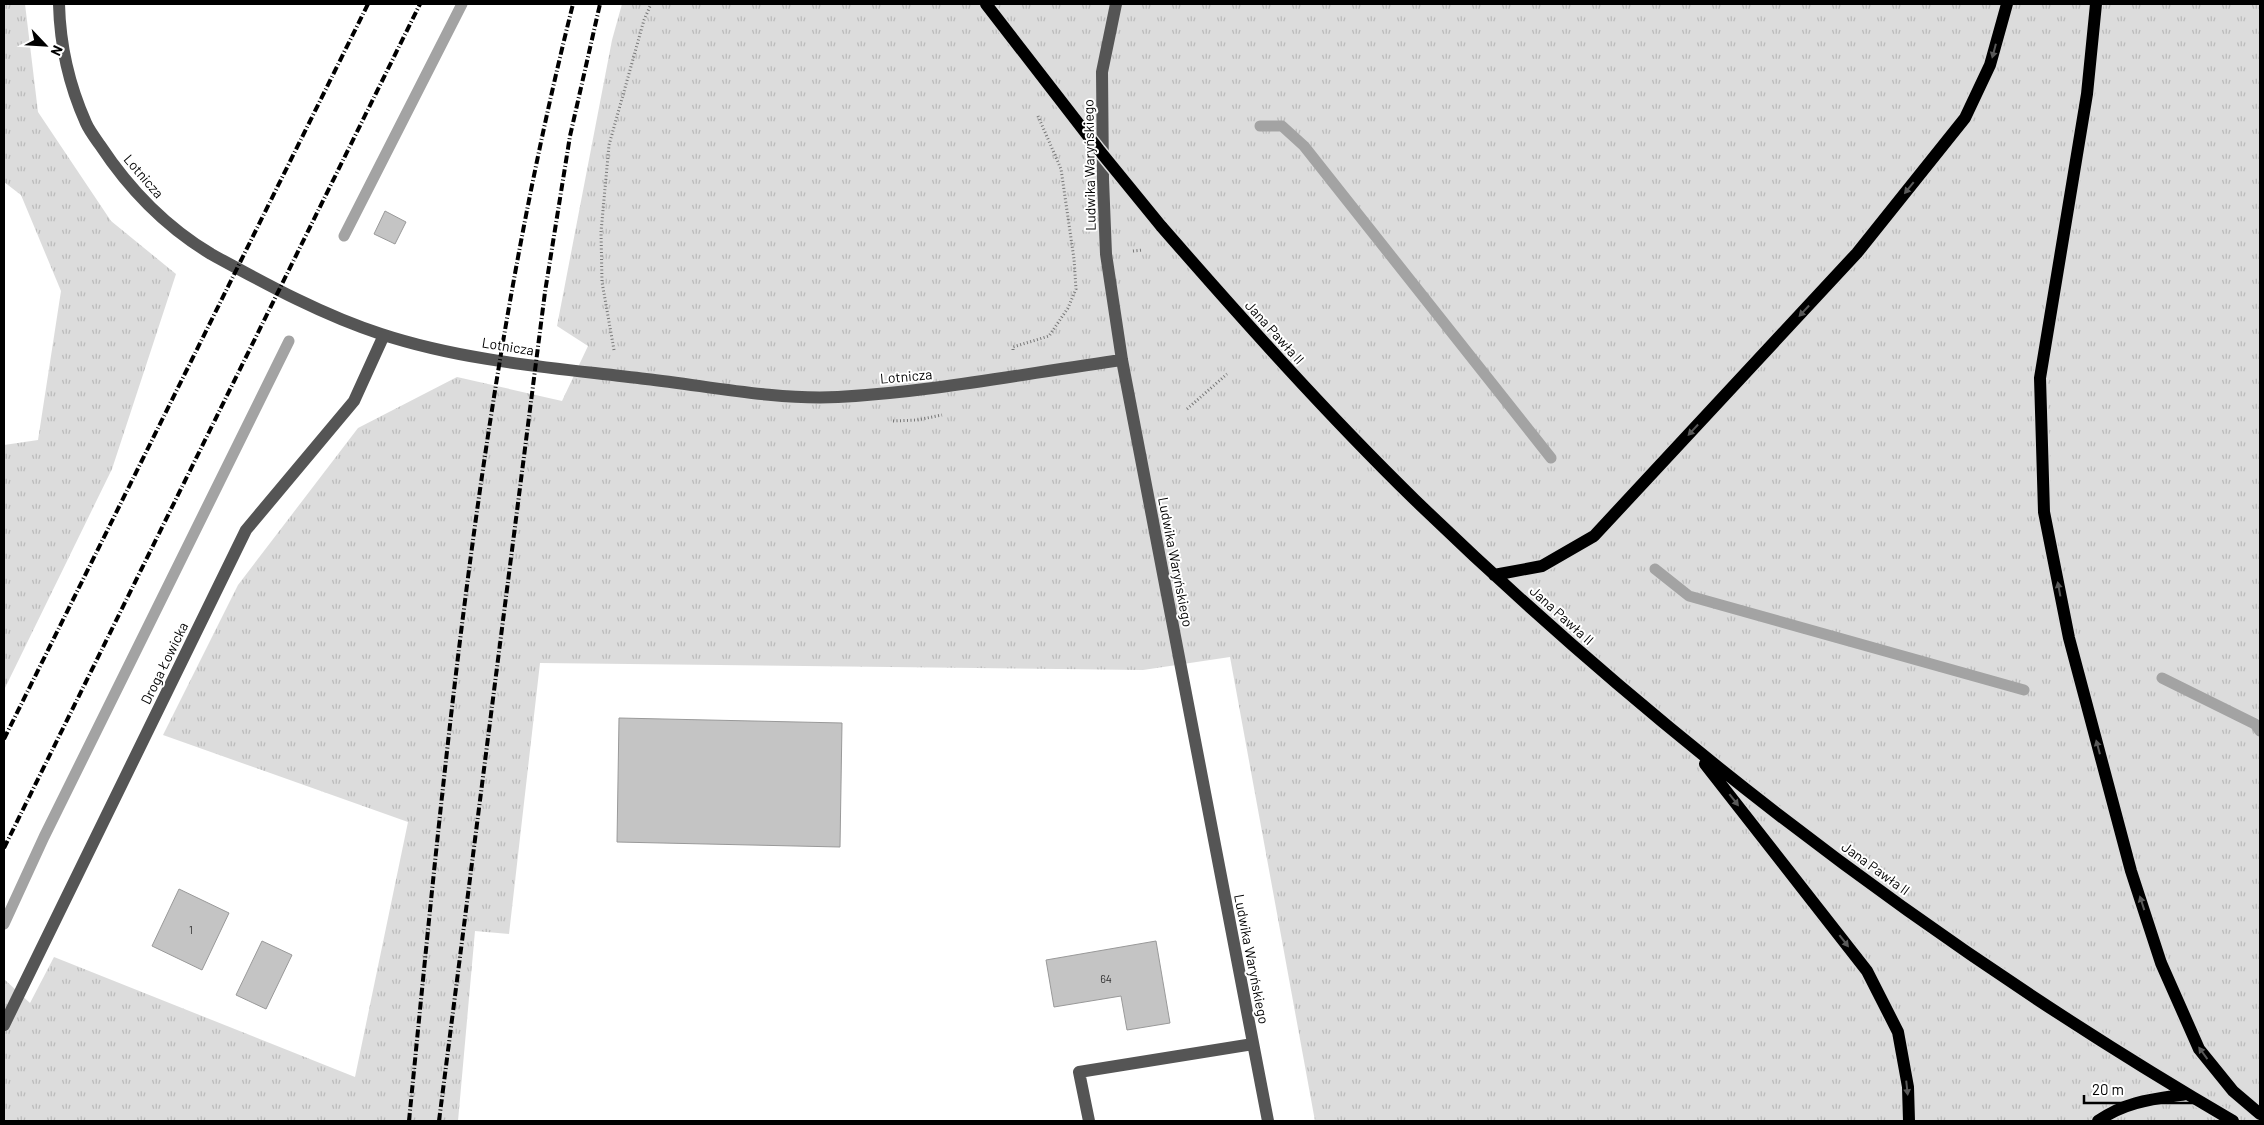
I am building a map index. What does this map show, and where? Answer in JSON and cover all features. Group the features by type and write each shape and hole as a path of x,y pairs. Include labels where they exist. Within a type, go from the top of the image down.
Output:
{"main road":[{"name":"Jana Pawła II","path":"986,4 1099,150 1253,332 1378,463 1494,575 1620,688 1780,816 1906,909 2033,997 2233,1121"},
{"path":"1494,575 1542,566 1594,536 1857,253 1965,118 1990,65 2007,4"},
{"path":"2096,4 2087,94 2040,378 2044,512 2069,638 2131,871 2161,962 2199,1050 2233,1091 2260,1114"},
{"path":"1693,748 1867,971 1898,1032 1908,1087 1909,1121"},
{"path":"2098,1121 2114,1110 2146,1100 2187,1094"}],"street":[{"name":"Lotnicza","path":"60,4 60,32 70,81 86,124 112,163 149,206 193,243 220,259 328,313 384,335 426,346 500,361 773,396 836,397 935,389 1016,374 1122,360"},
{"name":"Ludwika Waryńskiego","path":"1116,4 1102,72 1106,254 1122,360 1268,1121"},
{"name":"Droga Łowicka","path":"4,1025 246,530 354,401 384,335"},
{"path":"1089,1121 1079,1072 1253,1044"}],"path":[{"path":"612,375 615,345 602,282 601,232 609,145 650,4"},
{"path":"1013,347 1048,336 1068,308 1076,289 1075,259 1061,169 1035,108"},
{"path":"1133,251 1144,250"},
{"path":"1187,409 1227,374"}],"green space":[{"path":"4,4 25,4 38,112 111,221 176,274 112,469 4,690 4,445 38,440 61,291 21,195 4,182"},
{"path":"622,4 2260,4 2260,1121 1315,1121 1230,657 1143,670 540,663 509,934 475,931 458,1121 4,1121 4,979 30,1003 54,957 355,1077 408,822 163,735 238,585 358,428 457,377 562,401 588,346 557,326 612,40"}],"building":[{"path":"385,211 406,222 395,244 374,234"},
{"path":"619,718 842,723 840,847 617,842"},
{"path":"179,889 229,913 202,970 152,946"},
{"path":"262,941 292,955 266,1009 236,995"},
{"path":"1156,941 1170,1023 1127,1030 1121,996 1054,1007 1046,960"}],"waterway":[{"path":"344,236 462,4"},
{"path":"1260,126 1282,126 1304,146 1551,458"},
{"path":"4,924 44,837 289,341"},
{"path":"1655,569 1689,596 2024,690"},
{"path":"2162,678 2255,724 2260,731"}],"railway":[{"path":"4,739 368,4"},
{"path":"4,848 420,4"},
{"path":"409,1121 453,700 490,420 514,280 541,142 573,4"},
{"path":"439,1121 545,292 570,136 600,4"}]}
